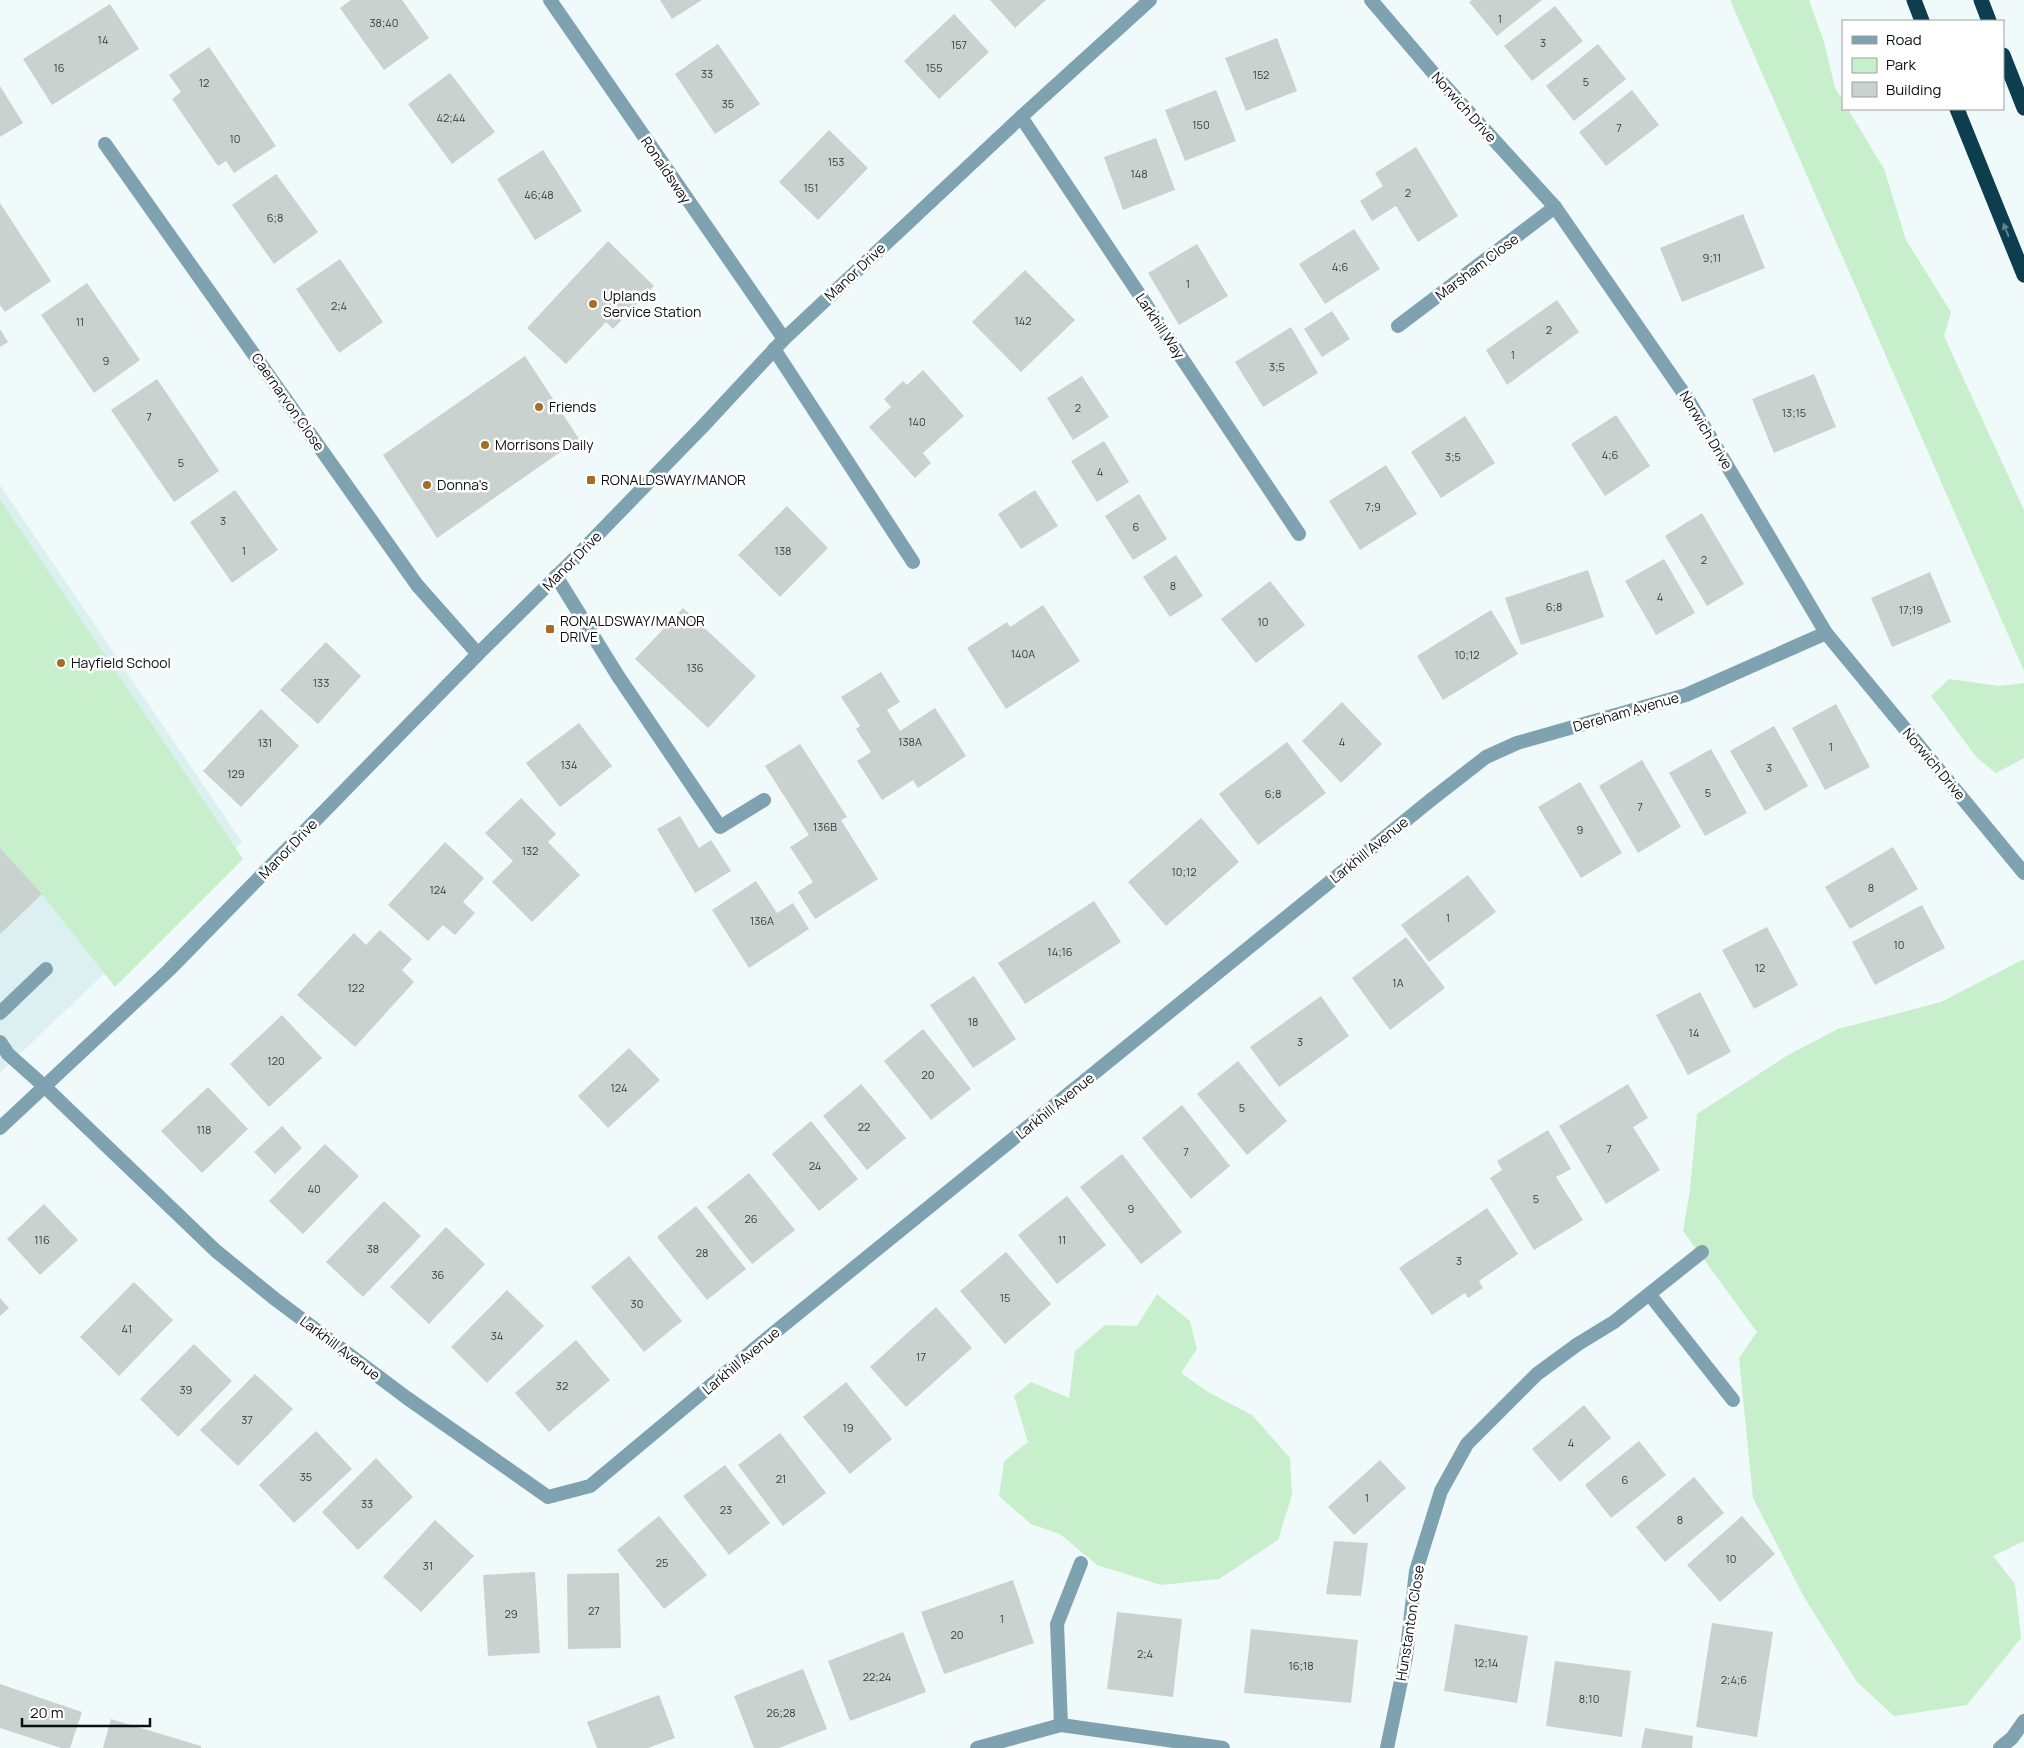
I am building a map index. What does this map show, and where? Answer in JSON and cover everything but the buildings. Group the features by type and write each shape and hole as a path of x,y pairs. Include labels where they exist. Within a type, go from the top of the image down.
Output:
{"highway":[{"path":"1914,0 1922,20"},
{"path":"1980,0 1989,20"},
{"path":"2004,58 2024,108"},
{"path":"1957,110 2024,275"}],"street":[{"name":"Ronaldsway","path":"550,0 784,339"},
{"name":"Manor Drive","path":"0,1128 169,970 705,424 784,339 1021,117 1150,0"},
{"name":"Norwich Drive","path":"1371,0 1435,75 1555,207 1689,401 1826,633 2024,874"},
{"name":"Larkhill Way","path":"1021,117 1298,534"},
{"name":"Caernarvon Close","path":"105,144 417,585 478,654"},
{"name":"Marsham Close","path":"1398,326 1555,207"},
{"path":"774,349 913,562"},
{"path":"556,576 618,676 720,827 764,800"},
{"name":"Dereham Avenue","path":"1432,798 1486,757 1517,743 1686,695 1826,633"},
{"name":"Larkhill Avenue","path":"44,1086 216,1251 407,1398 548,1497 590,1486 598,1480 759,1345 1432,798"},
{"path":"0,1013 46,969"},
{"path":"0,1042 8,1054 44,1086"},
{"name":"Hunstanton Close","path":"1387,1748 1406,1657 1416,1571 1441,1491 1467,1444 1537,1374 1614,1322 1702,1252"},
{"path":"1650,1294 1732,1400"},
{"path":"1061,1726 1057,1624 1081,1563"},
{"path":"2000,1748 2012,1738 2024,1722"},
{"path":"978,1748 1061,1726 1223,1748"}],"shaded area":[{"name":"Hayfield School","path":"0,485 242,842 0,1073"}],"green space":[{"path":"1730,0 1809,0 1824,42 1835,88 1842,98 1842,110 1849,110 1884,169 1906,240 1951,312 1944,336 2024,510 2024,671"},
{"name":"Hayfield School","path":"0,500 243,859 115,987 42,894 0,848"},
{"path":"1949,679 1999,686 2024,683 2024,758 1996,773 1977,758 1931,696"},
{"path":"2024,959 2024,1541 1993,1556 2015,1584 2021,1638 1967,1705 1894,1716 1857,1682 1804,1597 1753,1498 1739,1358 1757,1332 1683,1231 1690,1190 1697,1114 1788,1055 1838,1029 1941,1002"},
{"path":"1157,1294 1190,1321 1197,1349 1181,1373 1208,1392 1252,1415 1290,1458 1292,1495 1278,1540 1219,1579 1161,1585 1097,1565 1060,1534 1031,1524 999,1496 1004,1461 1028,1442 1014,1396 1031,1382 1069,1398 1075,1351 1105,1325 1137,1326"}],"place":[{"name":"Uplands Service Station","path":"593,304"},
{"name":"Friends","path":"539,407"},
{"name":"Morrisons Daily","path":"485,445"},
{"name":"RONALDSWAY/MANOR","path":"591,480"},
{"name":"Donna's","path":"427,485"},
{"name":"RONALDSWAY/MANOR DRIVE","path":"550,629"},
{"name":"Hayfield School","path":"61,663"}]}
